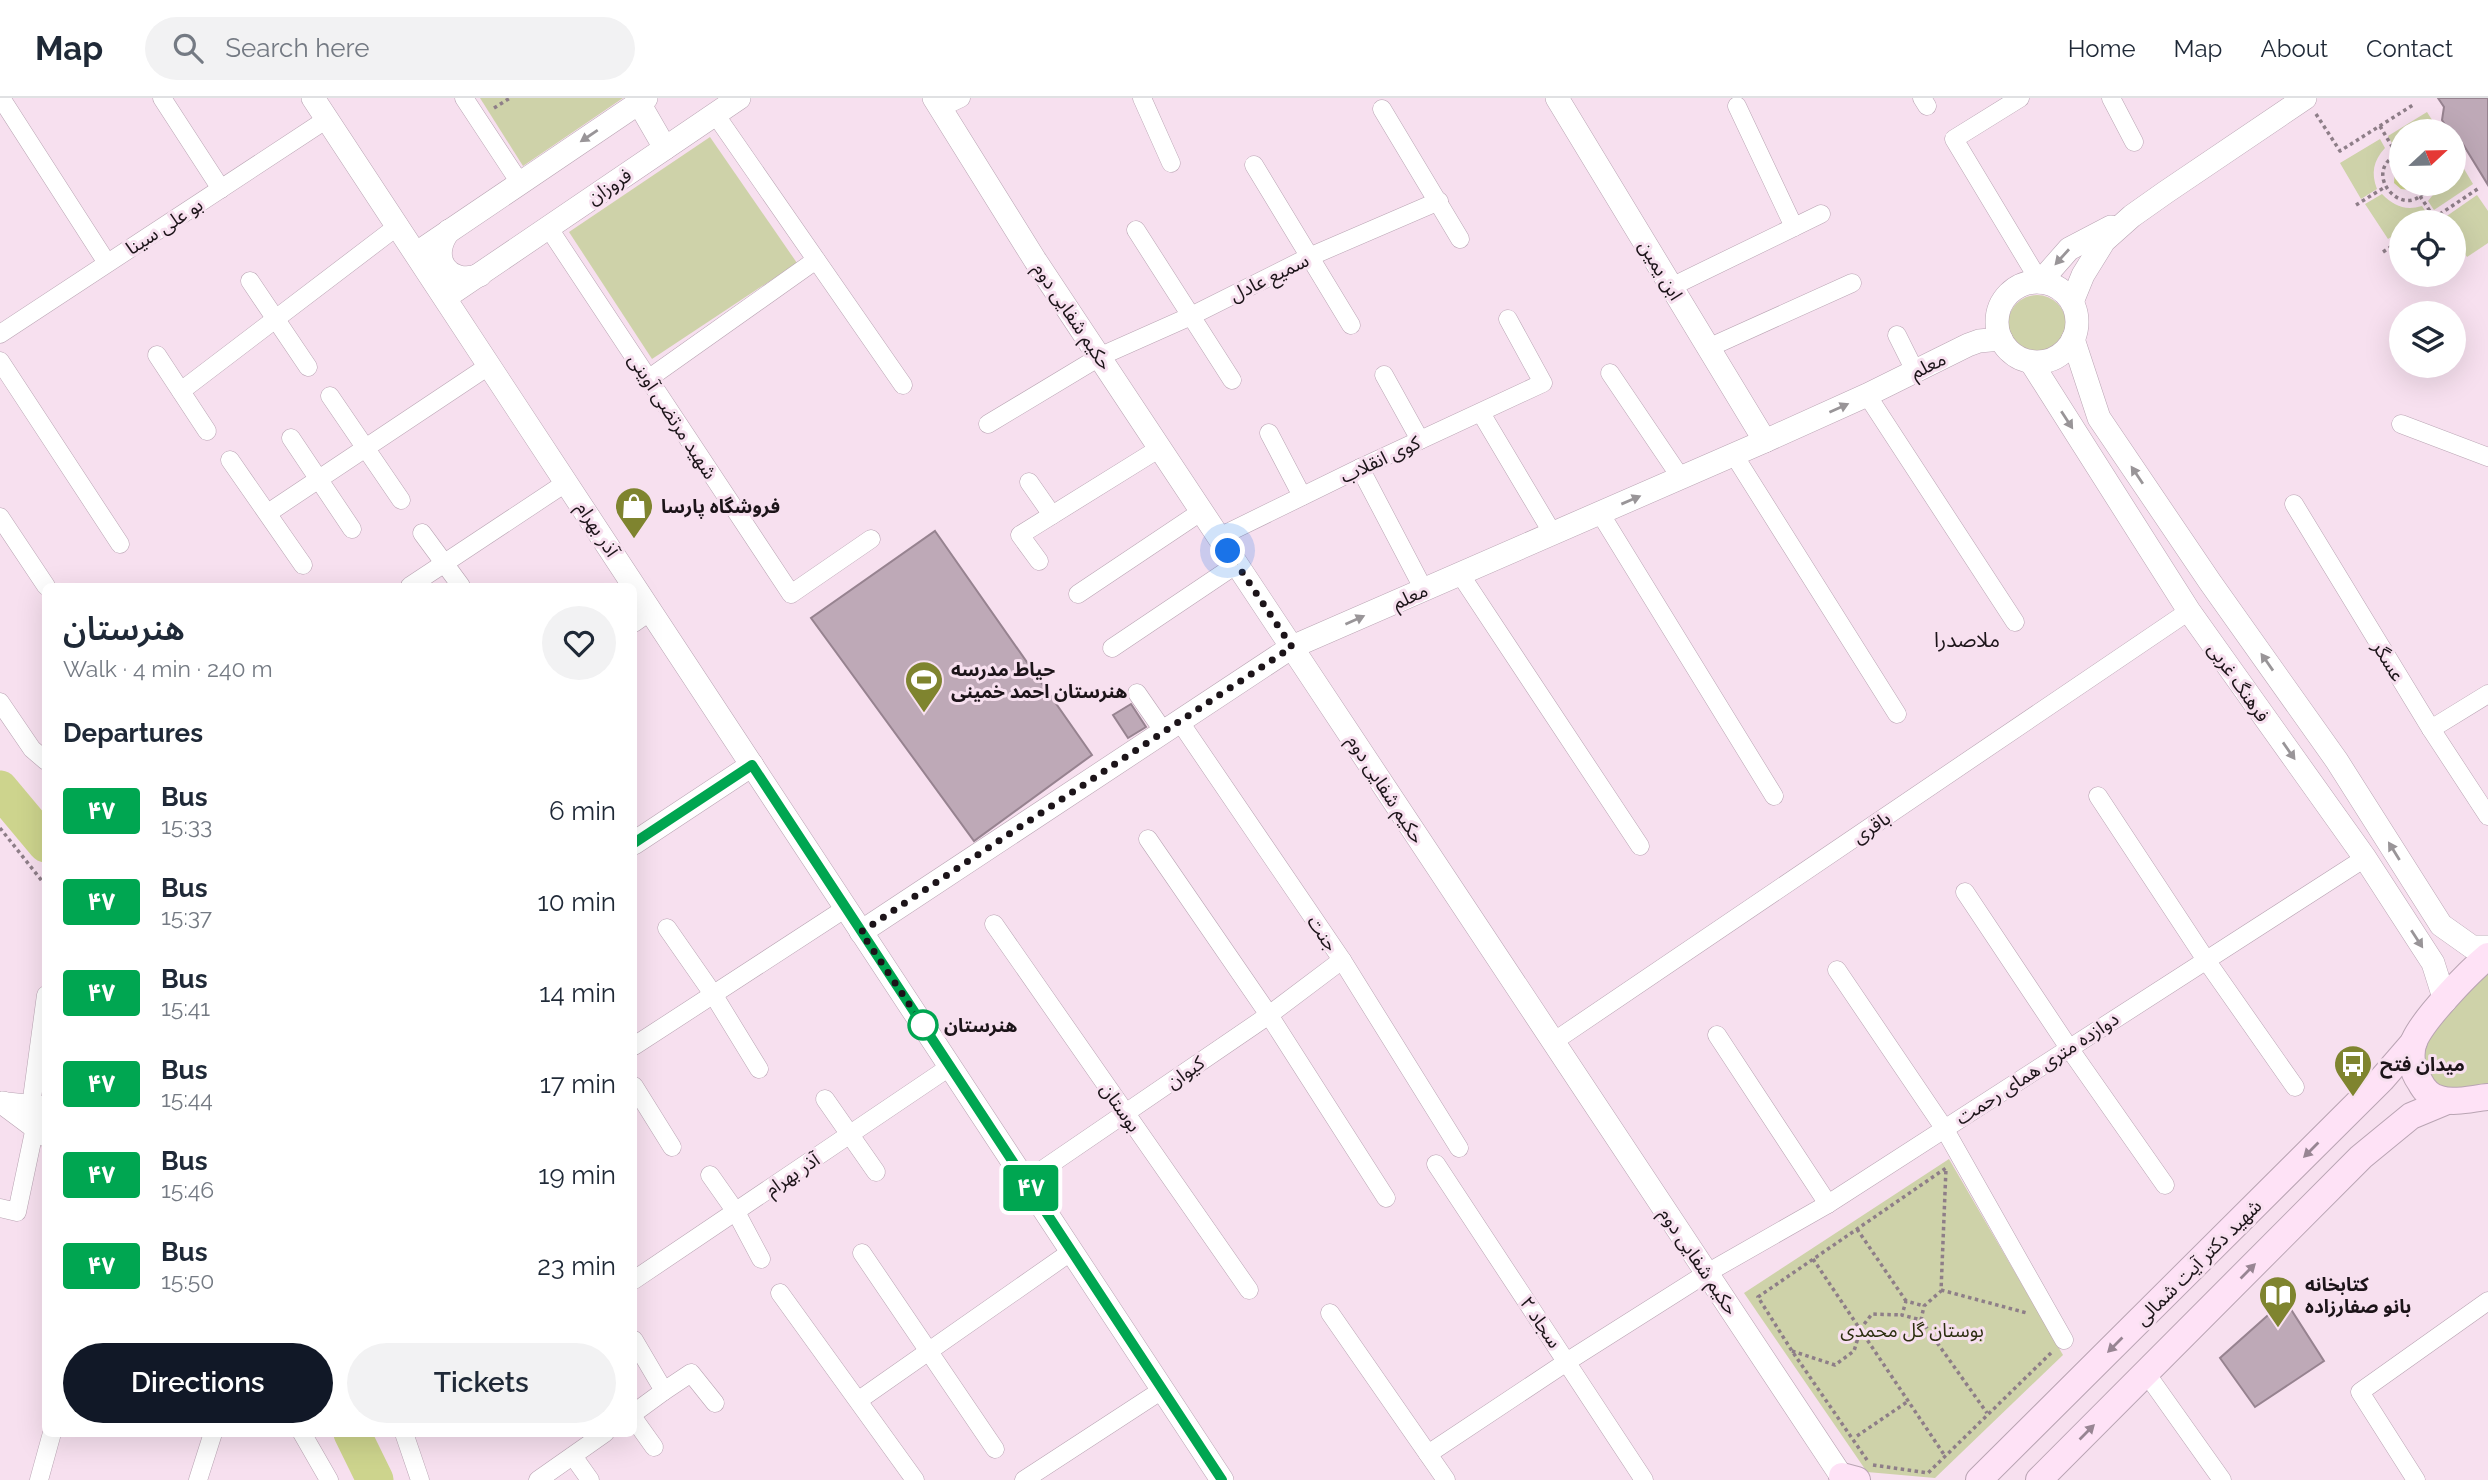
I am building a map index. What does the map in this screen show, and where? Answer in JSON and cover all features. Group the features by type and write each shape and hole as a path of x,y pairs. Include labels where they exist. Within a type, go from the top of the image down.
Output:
{"main road":[{"path":"2447,1101 2438,1099 2425,1090 2414,1075 2411,1058 2414,1042 2445,1001 2488,956"},
{"name":"شهید دکتر آیت شمالی","path":"1979,1480 2382,1079 2414,1042"},
{"path":"2046,1477 2361,1157 2410,1116 2447,1101 2488,1097"},
{"path":"1964,1480 2018,1441"}],"street":[{"path":"1,98 107,263"},
{"path":"162,98 221,189"},
{"name":"آذر بهرام","path":"313,98 567,482 623,583"},
{"path":"464,98 520,183"},
{"name":"فروزان","path":"446,297 738,98"},
{"path":"1142,98 1171,163"},
{"name":"ابن یمین","path":"1557,98 1765,441"},
{"path":"2020,98 1954,139 2040,282"},
{"path":"2111,98 2134,142"},
{"path":"417,253 642,100 665,148"},
{"name":"حکیم شفایی دوم","path":"945,101 1035,260 1553,1042 1847,1479"},
{"path":"2040,282 2069,249 2132,216 2308,103"},
{"path":"1737,106 1794,228"},
{"path":"1382,109 1460,239"},
{"path":"715,114 903,386"},
{"name":"بو علی سینا","path":"0,334 327,119"},
{"path":"1254,164 1351,325"},
{"name":"سمیع عادل","path":"988,424 1101,356 1191,316 1309,257 1439,201"},
{"path":"1671,287 1821,214"},
{"path":"2072,302 2083,275 2104,241 2132,216"},
{"path":"181,391 399,225"},
{"name":"شهید مرتضی آوینی","path":"548,227 791,594 871,539"},
{"path":"1136,230 1232,380"},
{"path":"449,231 440,246 440,254 447,271 463,278 480,275"},
{"path":"648,379 816,260"},
{"path":"250,281 308,367"},
{"path":"2040,282 2053,285 2064,292 2072,302 2077,327 2066,350 2056,358 2031,362 2019,358 2001,339 1997,325 1998,312 2004,299 2014,289 2040,282"},
{"path":"1708,348 1852,283"},
{"name":"کوی انقلاب","path":"1219,537 1543,383 1508,319"},
{"path":"1896,335 1915,371"},
{"name":"معلم","path":"861,932 1292,647 1734,455 1979,341 2001,339"},
{"name":"فرهنگ غربی","path":"2073,339 2099,418 2210,582 2337,761 2441,925 2472,947 2488,947"},
{"path":"157,355 208,431"},
{"path":"0,361 120,544"},
{"name":"فرهنگ غربی","path":"2031,362 2189,611 2365,858 2433,962 2445,1001"},
{"path":"268,513 490,365"},
{"path":"1610,373 1681,478"},
{"path":"1384,375 1420,440"},
{"path":"1867,395 2015,622"},
{"path":"330,396 401,500"},
{"path":"1481,413 1553,534"},
{"path":"2402,424 2488,457"},
{"path":"1269,433 1302,496"},
{"path":"291,438 352,529"},
{"path":"1039,561 1020,535 1160,448"},
{"path":"1734,455 1897,714"},
{"path":"230,460 303,565"},
{"path":"1360,468 1424,590"},
{"path":"415,583 567,482"},
{"path":"1029,482 1052,515"},
{"name":"عسگر","path":"2294,504 2431,729 2488,816"},
{"path":"1078,594 1202,511"},
{"path":"1600,513 1774,796"},
{"path":"0,517 44,583"},
{"path":"422,533 459,583"},
{"path":"1112,648 1237,564"},
{"path":"1460,574 1640,846"},
{"name":"باقری","path":"1553,1042 2189,611"},
{"name":"آذر بهرام","path":"642,617 752,765 1222,1480"},
{"name":"جنت","path":"1137,693 1172,727 1342,961 1460,1148"},
{"path":"2431,729 2488,694"},
{"path":"0,702 32,749 42,758"},
{"path":"637,841 752,765"},
{"path":"2098,796 2206,960 2295,1087"},
{"path":"1148,839 1269,1014 1386,1198"},
{"name":"دوازده متری همای رحمت","path":"1428,1454 1707,1273 1828,1204 2365,858"},
{"path":"1965,892 2068,1048 2165,1185"},
{"path":"637,1044 846,908"},
{"name":"بوستان","path":"994,923 1249,1290"},
{"path":"667,928 713,994 759,1069"},
{"name":"کیوان","path":"1026,1181 1342,961"},
{"path":"1837,970 1944,1128 2064,1340"},
{"path":"1717,1035 1828,1204"},
{"path":"0,1208 17,1212 39,1119 42,1066"},
{"name":"آذر بهرام","path":"637,1278 951,1066"},
{"path":"637,1091 672,1147"},
{"path":"825,1098 876,1172"},
{"path":"1,1106 39,1119"},
{"name":"سجاد ۲","path":"1436,1164 1644,1480"},
{"path":"710,1175 736,1212 761,1259"},
{"path":"859,1400 1072,1251"},
{"path":"862,1253 995,1449"},
{"path":"780,1293 915,1480"},
{"path":"2416,1480 2360,1392 2485,1311"},
{"path":"1330,1313 1446,1480"},
{"path":"637,1345 664,1391"},
{"path":"637,1411 691,1373 715,1403"},
{"path":"2146,1373 2222,1480"},
{"path":"1024,1480 1162,1390"},
{"path":"637,1423 654,1447"},
{"path":"39,1480 51,1437"},
{"path":"198,1480 211,1437"},
{"path":"304,1437 329,1480"},
{"path":"405,1437 420,1480"},
{"path":"538,1480 599,1437"},
{"path":"573,1456 590,1480"}],"path":[{"path":"2308,103 2340,151 2413,105"},
{"path":"2380,126 2389,139"},
{"path":"2389,162 2385,165 2383,180 2389,193"},
{"path":"2356,205 2385,187"},
{"path":"2449,210 2479,188"},
{"path":"2395,196 2405,200 2420,196 2429,210"},
{"path":"2384,252 2389,248"},
{"path":"0,828 42,881"},
{"path":"1921,1320 1924,1306 1941,1291 1946,1168 1758,1297 1870,1464 1928,1473 2064,1340"},
{"path":"1857,1229 1906,1301 1924,1306"},
{"path":"1813,1259 1945,1457"},
{"path":"1941,1290 2029,1314"},
{"path":"1902,1315 1906,1301"},
{"path":"1792,1351 1835,1365 1854,1351 1860,1332 1872,1314 1902,1315 1921,1320 1987,1413"},
{"path":"1857,1436 1907,1402"}],"green space":[{"path":"480,98 623,98 523,166"},
{"path":"2427,112 2431,119 2416,119"},
{"path":"710,137 797,263 652,359 569,232"},
{"path":"2380,139 2385,148 2374,167 2377,189 2361,199 2340,163"},
{"path":"2466,172 2473,184 2466,189"},
{"path":"2382,194 2400,206 2422,206 2425,210 2389,210 2388,239 2365,204"},
{"path":"2477,195 2488,211 2488,243 2467,257 2466,210 2455,210"},
{"path":"2432,196 2455,196 2434,210 2428,201"},
{"path":"2031,295 2043,295 2058,303 2066,318 2066,330 2058,345 2043,353 2031,353 2016,345 2008,330 2008,318 2016,303"},
{"path":"2488,968 2488,1088 2438,1090 2423,1055 2431,1029"},
{"name":"بوستان گل محمدی","path":"1949,1159 2063,1355 1935,1478 1867,1472 1744,1293"}],"building":[{"path":"2438,98 2488,98 2488,185 2466,149 2466,119 2442,119 2444,107"},
{"path":"935,531 1092,755 974,841 811,618"},
{"path":"1131,704 1146,727 1128,738 1113,715"},
{"name":"کتابخانه بانو صفارزاده","path":"2285,1300 2324,1361 2255,1407 2220,1358"}],"waterway":[{"path":"0,789 42,839"},
{"path":"354,1437 375,1480"}],"bus line":[{"name":"۴۷","path":"637,841 752,765 1222,1480"}],"place":[{"name":"فروشگاه پارسا","path":"634,540"},
{"name":"حیاط مدرسه هنرستان احمد خمینی","path":"924,714"},
{"name":"هنرستان","path":"923,1025"},
{"name":"میدان فتح","path":"2353,1098"},
{"name":"کتابخانه بانو صفارزاده","path":"2278,1329"}],"district":[{"name":"ملاصدرا","path":"1967,639"}],"route":[{"path":"923,1025 861,932 1292,647 1228,551"}]}
